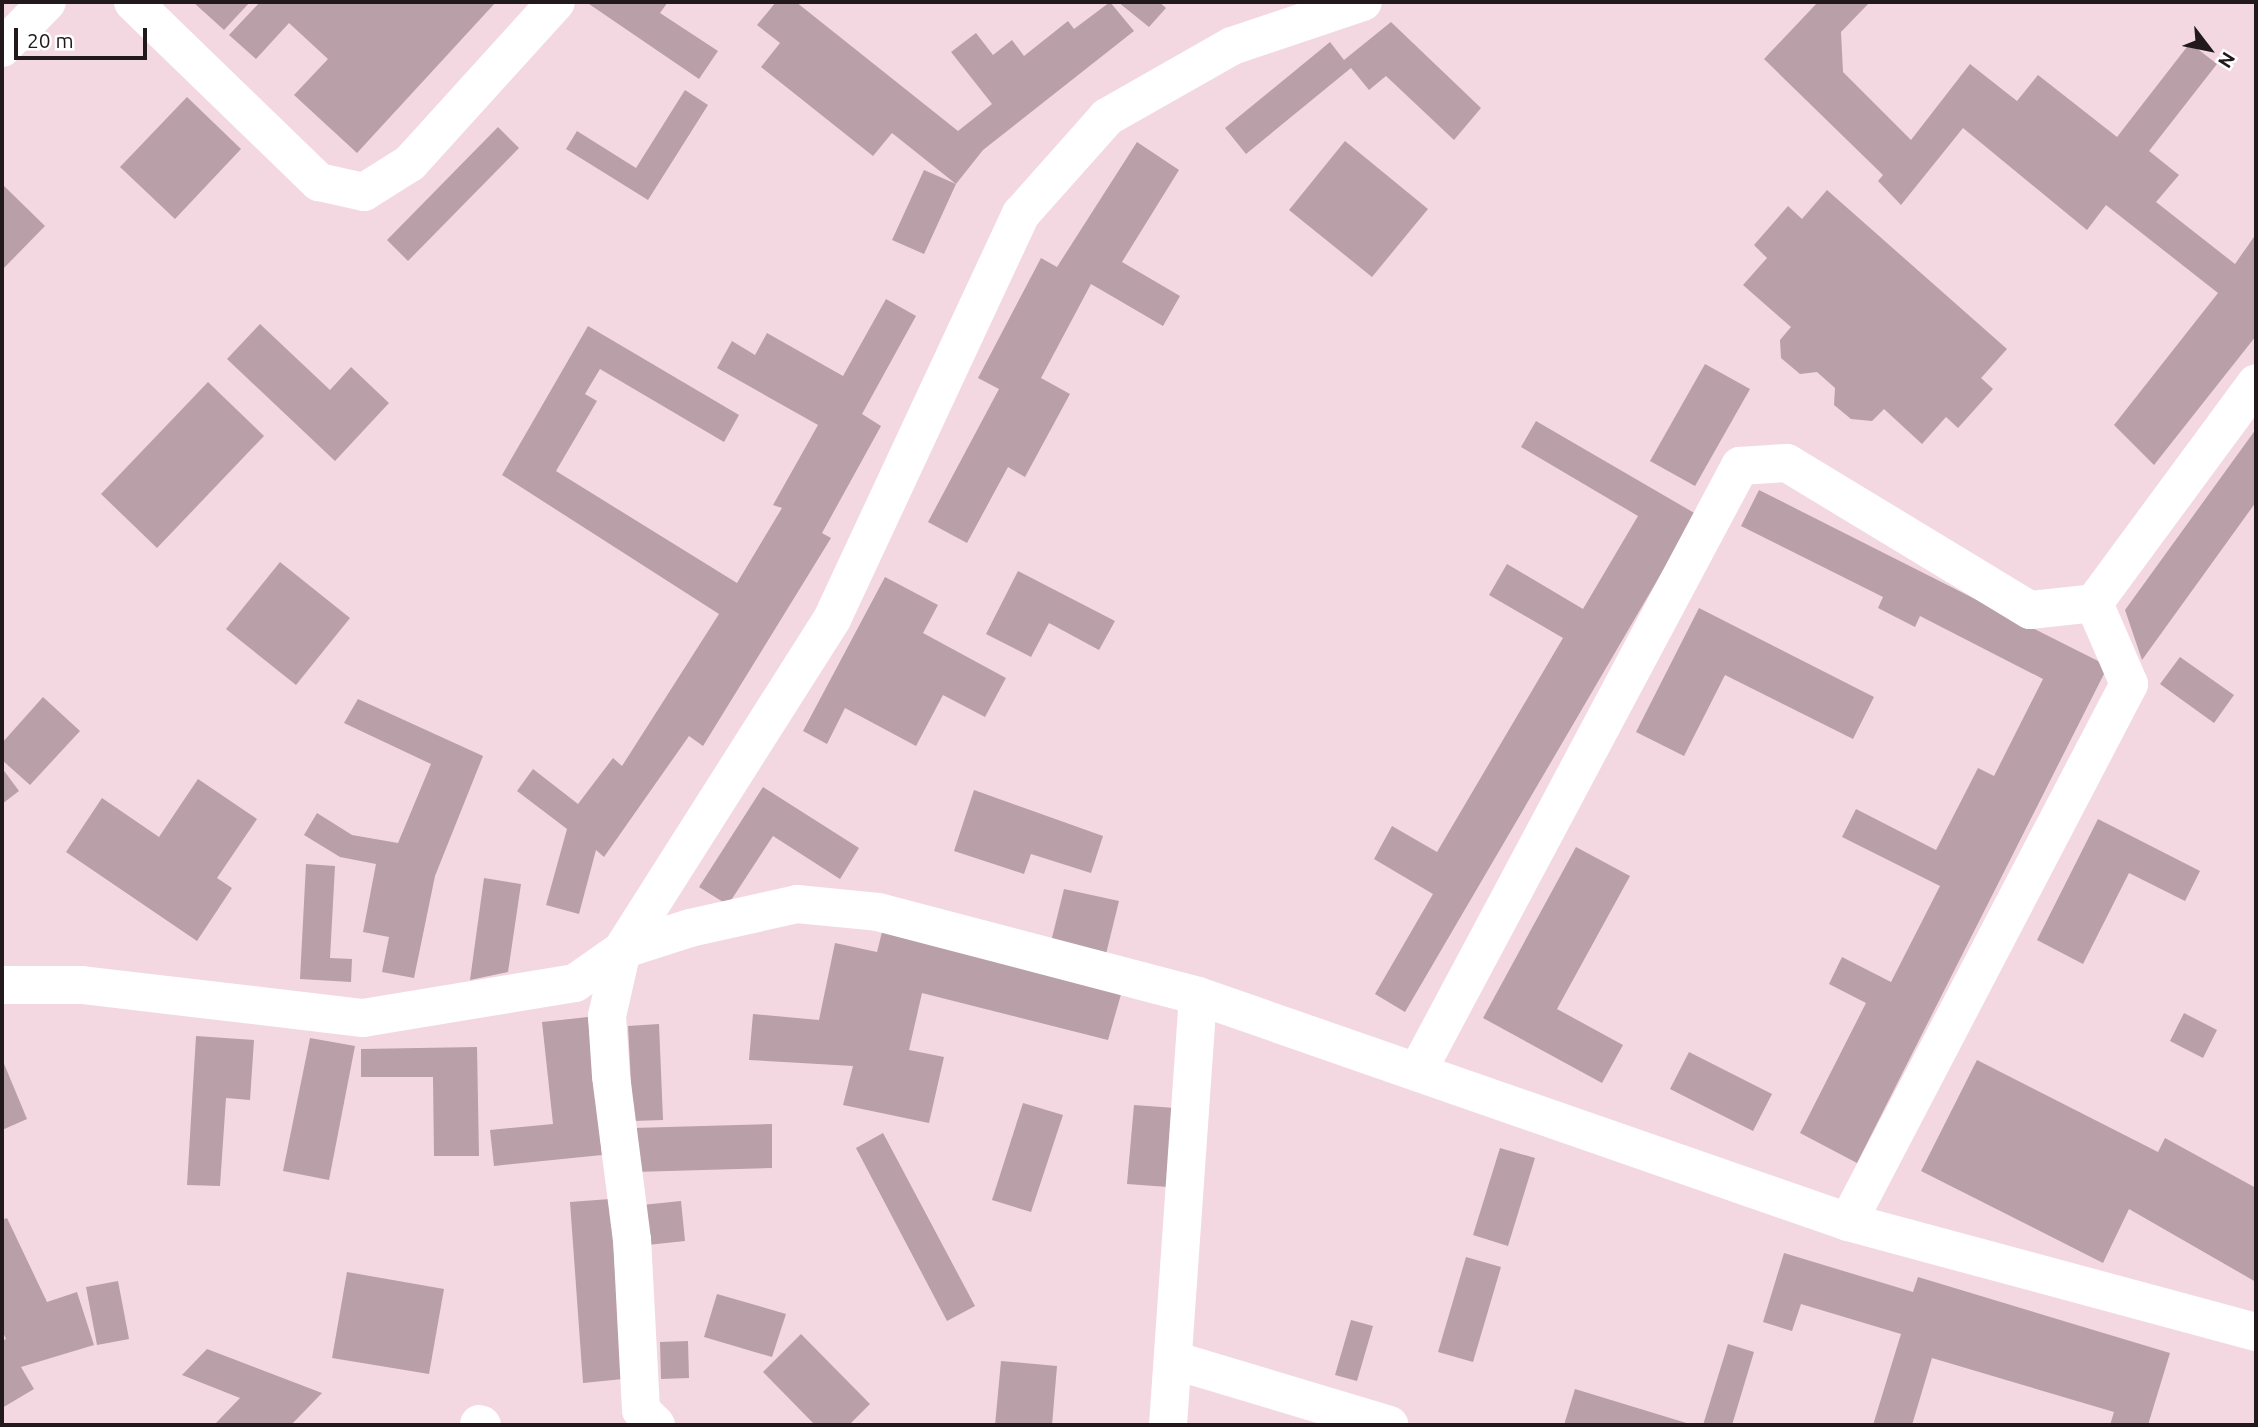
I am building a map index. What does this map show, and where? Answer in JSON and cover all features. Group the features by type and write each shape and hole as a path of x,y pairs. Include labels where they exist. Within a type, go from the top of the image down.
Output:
{"street":[{"path":"2,48 47,2"},
{"path":"133,2 318,181 364,192 410,163 556,2"},
{"path":"640,1420 632,1240 607,1016 622,950 832,619 1021,214 1107,117 1232,46 1363,2"},
{"path":"1417,1072 1740,466 1787,463 2030,610 2094,603 2256,383"},
{"path":"1848,1222 2129,684 2094,603"},
{"path":"2,985 82,985 363,1018 575,983 622,950 690,928 797,904 878,912 1198,996 1848,1222 2256,1332"},
{"path":"1168,1425 1198,996"},
{"path":"1173,1360 1389,1425"}],"building":[{"path":"193,2 250,2 224,30"},
{"path":"260,2 496,2 357,153 294,95 328,59 289,23 256,59 229,35"},
{"path":"668,2 660,13 718,51 699,79 589,4"},
{"path":"776,2 796,2 958,131 992,104 951,52 976,33 993,55 1012,40 1024,56 1068,21 1074,29 1110,2 1134,31 983,150 956,184 892,133 873,156 761,67 780,43 757,25"},
{"path":"1118,2 1159,2 1166,8 1149,27"},
{"path":"1818,2 1870,2 1841,32 1843,72 1911,140 1970,64 2017,101 2038,75 2117,137 2190,43 2217,64 2149,151 2179,175 2156,202 2235,264 2256,234 2256,336 2154,465 2114,425 2218,293 2106,205 2087,230 1963,128 1901,205 1878,181 1883,175 1764,59"},
{"path":"1391,22 1481,108 1454,140 1386,76 1369,90 1351,68 1246,154 1225,128 1330,42 1344,60"},
{"path":"685,90 708,105 648,200 566,149 577,131 636,168"},
{"path":"187,97 241,149 175,219 120,167"},
{"path":"498,127 519,148 408,261 387,240"},
{"path":"1345,141 1428,209 1372,277 1289,210"},
{"path":"1137,142 1179,170 1122,262 1180,296 1163,326 1091,284 1041,378 1070,394 1025,477 1008,467 967,543 928,522 999,389 978,378 1041,258 1057,267"},
{"path":"924,170 956,184 924,254 892,240"},
{"path":"2,184 45,226 2,270"},
{"path":"1827,190 2007,349 1981,378 1993,389 1958,428 1946,417 1922,444 1884,409 1872,421 1851,419 1834,405 1835,388 1817,372 1800,374 1781,358 1780,340 1791,327 1743,285 1767,258 1754,245 1788,206 1802,219"},
{"path":"886,299 916,316 862,414 881,426 822,533 831,538 703,746 689,736 604,857 596,850 579,914 546,905 567,829 517,791 533,769 578,804 613,758 622,766 719,614 502,475 588,326 739,415 724,442 600,369 585,394 597,401 556,471 737,583 782,508 773,505 818,425 717,368 732,341 755,355 767,333 843,376"},
{"path":"260,324 330,390 351,367 389,403 335,461 227,359"},
{"path":"1705,364 1750,389 1695,486 1650,461"},
{"path":"208,382 264,436 157,548 101,494"},
{"path":"1536,421 1696,514 1405,1012 1375,994 1433,894 1374,859 1392,826 1437,852 1563,638 1489,595 1507,564 1583,609 1638,516 1521,447"},
{"path":"2256,429 2256,502 2142,660 2125,610"},
{"path":"1759,490 2108,666 1857,1163 1800,1133 1866,1003 1829,984 1842,957 1891,982 1940,886 1842,837 1856,809 1936,850 1978,768 1994,776 2043,679 1920,616 1915,627 1878,608 1883,597 1741,526"},
{"path":"280,562 350,618 296,685 226,629"},
{"path":"1018,571 1115,621 1099,650 1049,623 1031,657 986,634"},
{"path":"885,577 938,605 923,633 1006,678 985,717 943,695 916,746 845,708 827,744 803,731"},
{"path":"1699,608 1874,697 1853,739 1725,675 1684,756 1636,732"},
{"path":"2180,657 2234,695 2214,723 2160,684"},
{"path":"43,697 80,731 30,785 2,760 2,743"},
{"path":"358,699 483,756 435,876 414,978 382,972 389,937 363,932 376,864 340,857 304,835 317,813 352,835 398,843 431,764 344,723"},
{"path":"2,768 19,791 2,804"},
{"path":"198,779 257,819 217,878 232,888 197,941 66,852 102,798 159,837"},
{"path":"763,787 859,848 840,879 773,836 728,905 699,887"},
{"path":"974,790 1103,836 1091,873 1031,854 1024,874 954,851"},
{"path":"2098,819 2200,871 2185,901 2129,873 2083,964 2037,940"},
{"path":"1576,847 1630,876 1557,1009 1623,1045 1602,1083 1483,1018"},
{"path":"306,864 335,866 330,958 352,959 351,982 300,979"},
{"path":"484,878 521,884 508,972 470,980"},
{"path":"1064,889 1119,901 1105,958 1050,946"},
{"path":"882,932 1122,991 1108,1040 922,993 909,1050 944,1057 929,1123 843,1105 853,1066 749,1060 753,1014 819,1020 835,943 877,952"},
{"path":"2184,1013 2217,1030 2203,1058 2170,1041"},
{"path":"588,1017 602,1155 494,1166 490,1130 553,1124 542,1022"},
{"path":"659,1024 663,1120 633,1121 628,1026"},
{"path":"196,1036 254,1040 250,1100 226,1098 220,1186 187,1185"},
{"path":"310,1038 355,1046 329,1180 283,1171"},
{"path":"477,1047 479,1156 434,1156 433,1077 361,1077 361,1049"},
{"path":"1689,1052 1772,1094 1753,1131 1670,1089"},
{"path":"2,1059 27,1119 2,1130"},
{"path":"1977,1060 2158,1152 2165,1138 2256,1188 2256,1282 2129,1209 2103,1263 1921,1171"},
{"path":"1023,1103 1063,1115 1031,1212 992,1200"},
{"path":"1134,1105 1175,1108 1168,1187 1127,1184"},
{"path":"772,1124 772,1168 634,1172 633,1128"},
{"path":"883,1133 975,1306 947,1321 856,1148"},
{"path":"1500,1148 1535,1158 1508,1246 1473,1235"},
{"path":"610,1199 623,1379 583,1383 570,1202"},
{"path":"681,1201 685,1241 647,1245 642,1205"},
{"path":"7,1218 47,1302 77,1292 94,1345 21,1367 34,1389 2,1408 2,1341 6,1339 2,1330 2,1220"},
{"path":"1784,1253 1913,1292 1918,1277 2170,1353 2148,1425 2110,1425 2114,1412 1932,1358 1912,1425 1873,1425 1901,1334 1801,1304 1792,1331 1763,1322"},
{"path":"1466,1257 1501,1267 1473,1362 1438,1352"},
{"path":"347,1272 444,1289 429,1374 332,1358"},
{"path":"118,1281 129,1339 97,1345 86,1287"},
{"path":"717,1294 786,1314 772,1357 704,1337"},
{"path":"1351,1320 1373,1326 1357,1381 1335,1375"},
{"path":"801,1334 870,1404 849,1425 815,1425 763,1372"},
{"path":"688,1341 689,1378 661,1379 660,1342"},
{"path":"1728,1344 1754,1352 1732,1425 1703,1425"},
{"path":"207,1349 322,1393 291,1425 214,1425 240,1398 182,1375"},
{"path":"1001,1361 1057,1366 1052,1425 995,1425"},
{"path":"1575,1389 1693,1425 1564,1425"}]}
